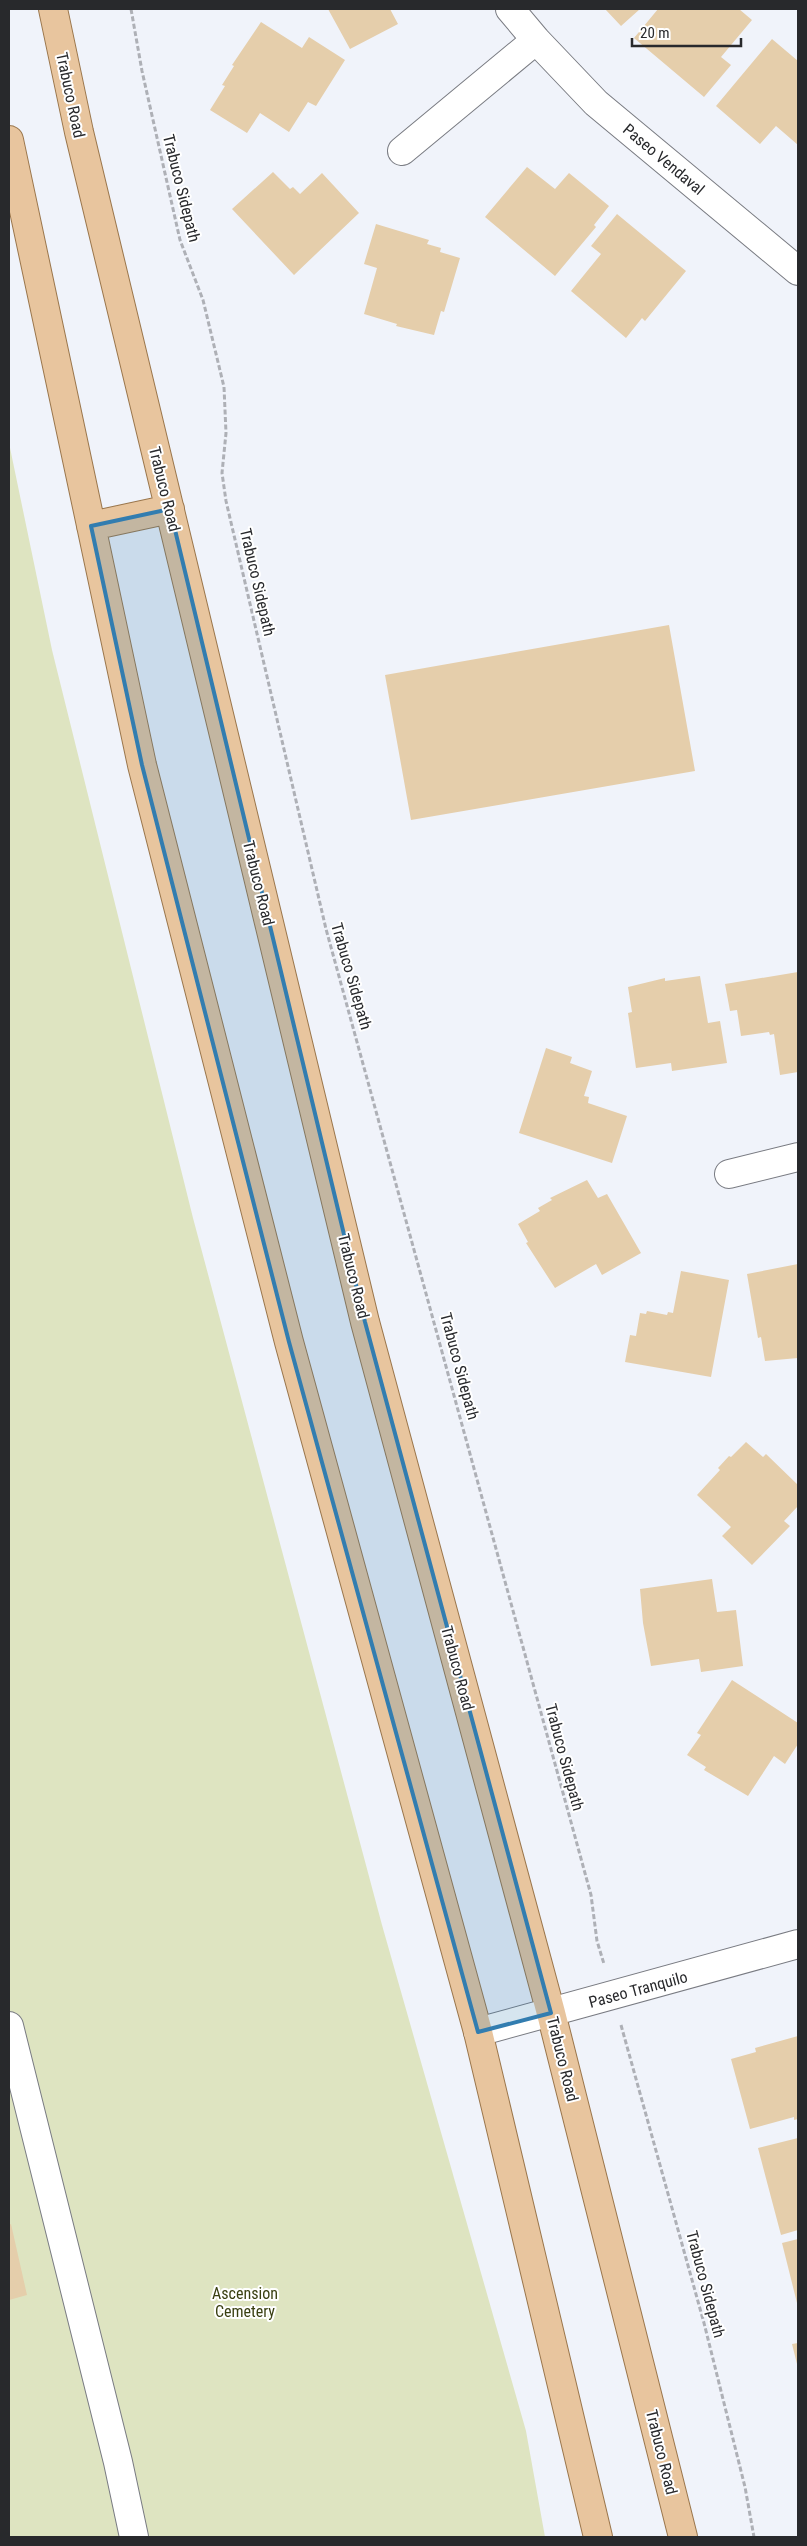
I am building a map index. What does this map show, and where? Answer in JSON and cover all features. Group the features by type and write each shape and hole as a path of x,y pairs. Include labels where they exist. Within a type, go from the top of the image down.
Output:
{"main road":[{"name":"Trabuco Road","path":"53,9 79,132 365,1322 551,2013 683,2537"},
{"path":"9,140 142,765 289,1342 478,2032 598,2537"},
{"path":"92,526 170,509"}],"street":[{"name":"Paseo Vendaval","path":"510,9 536,40 596,102 798,271"},
{"path":"402,151 536,40"},
{"path":"729,1174 798,1157"},
{"name":"Paseo Tranquilo","path":"478,2032 798,1944"},
{"path":"9,2026 118,2462 134,2537"}],"path":[{"name":"Trabuco Sidepath","path":"131,9 142,71 180,240 203,300 224,387 226,433 222,472 226,501 310,864 591,1895 597,1941"},
{"name":"Trabuco Sidepath","path":"626,2040 704,2323 745,2487 754,2537"}],"highlighted area":[{"path":"170,509 365,1322 551,2013 478,2032 289,1342 142,765 91,526"}],"green space":[{"name":"Ascension Cemetery","path":"9,443 52,650 193,1218 382,1925 526,2431 545,2537 9,2537"}],"building":[{"path":"328,9 390,9 398,24 350,49"},
{"path":"605,9 640,9 621,26"},
{"path":"658,9 739,9 752,20 721,57 731,65 704,97 634,38"},
{"path":"261,22 302,48 309,37 345,60 316,106 308,102 289,132 260,113 247,133 210,110 225,86 222,85 234,66 232,65"},
{"path":"772,39 798,61 798,145 776,126 760,144 716,106"},
{"path":"527,167 555,189 569,173 609,206 594,225 596,227 555,276 485,217"},
{"path":"273,172 290,189 293,187 300,194 322,173 359,213 294,275 232,209"},
{"path":"617,214 686,271 645,321 642,318 626,338 571,291 601,254 591,246"},
{"path":"376,224 429,240 427,244 441,248 440,252 460,258 444,312 441,311 434,335 396,326 397,324 364,314 377,268 364,264"},
{"path":"669,625 695,771 411,820 385,675"},
{"path":"798,972 798,1072 780,1075 774,1034 770,1035 769,1032 741,1036 737,1010 730,1011 725,984"},
{"path":"700,976 708,1023 720,1021 727,1063 672,1071 671,1063 636,1068 628,1013 632,1012 628,987 665,978 665,981"},
{"path":"546,1048 572,1057 570,1063 592,1071 584,1096 589,1097 588,1103 627,1116 612,1163 519,1133"},
{"path":"587,1180 598,1198 607,1194 641,1253 602,1275 596,1264 555,1288 526,1243 528,1242 518,1224 540,1211 538,1208 552,1200 550,1198"},
{"path":"798,1264 798,1358 765,1361 761,1337 758,1338 747,1274"},
{"path":"681,1271 729,1280 711,1377 625,1362 630,1335 636,1336 640,1313 646,1314 647,1311 667,1315 668,1312 673,1313"},
{"path":"746,1442 763,1457 766,1454 798,1485 798,1506 784,1521 790,1526 752,1565 722,1536 731,1527 697,1495 720,1470 718,1468 729,1456 731,1457"},
{"path":"712,1579 717,1612 736,1610 743,1666 701,1672 699,1659 651,1666 643,1623 640,1589"},
{"path":"732,1680 798,1723 798,1744 785,1764 774,1756 748,1796 704,1770 706,1767 687,1755 701,1735 697,1733"},
{"path":"798,2036 798,2119 794,2120 794,2117 750,2129 731,2059 756,2052 755,2048"},
{"path":"798,2138 798,2230 781,2235 758,2148"},
{"path":"11,2224 27,2295 9,2300 9,2225"},
{"path":"798,2239 798,2307 782,2243"},
{"path":"798,2343 798,2368 792,2344"}]}
